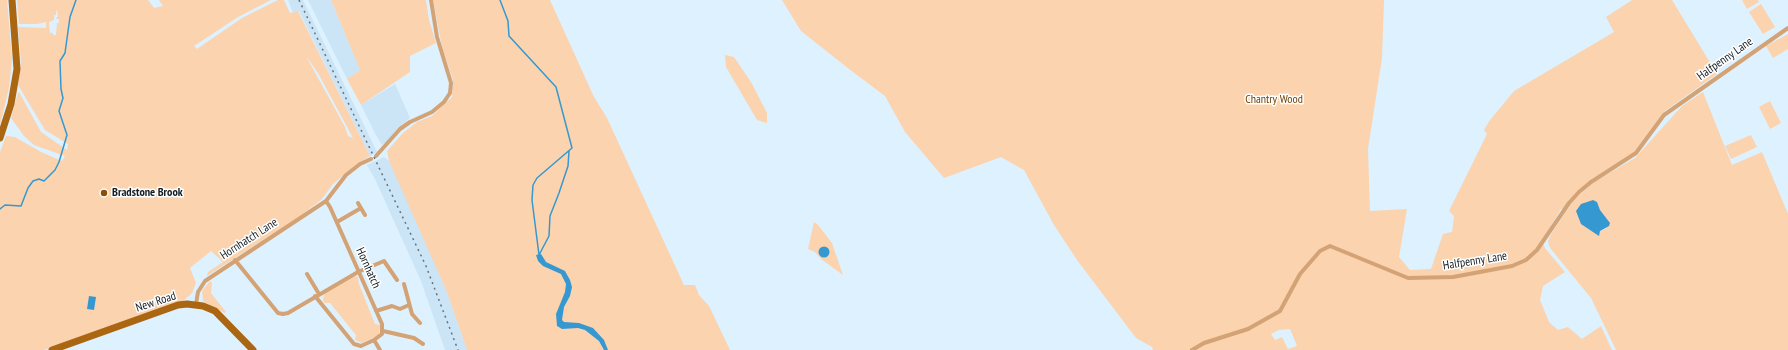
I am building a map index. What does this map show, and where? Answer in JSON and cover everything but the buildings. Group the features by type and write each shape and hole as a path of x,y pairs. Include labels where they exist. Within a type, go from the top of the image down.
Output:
{"main road":[{"path":"0,138 11,104 17,69 12,0"},
{"name":"New Road","path":"52,350 178,305 196,304 209,308 220,315 253,350"}],"street":[{"path":"376,156 400,129 410,122 432,112 444,102 450,94 451,83 437,37 430,0"},
{"name":"Halfpenny Lane","path":"1192,350 1204,343 1248,328 1280,311 1300,274 1320,251 1330,246 1408,278 1452,277 1512,266 1526,260 1537,250 1569,203 1579,192 1591,182 1636,154 1664,115 1788,28"},
{"name":"Hornhatch Lane","path":"196,304 198,292 205,281 326,201 346,175 360,164 371,158"},
{"name":"Hornhatch","path":"326,201 337,222 376,311 383,331"},
{"path":"358,203 365,215"},
{"path":"337,222 361,208"},
{"path":"235,260 278,313 283,314 288,313 358,272 384,261 397,280"},
{"path":"307,274 317,295 354,344 361,346 380,336 383,331 414,338 423,344"},
{"path":"404,284 412,314 420,323"},
{"path":"376,311 392,306 400,308 409,305"},
{"path":"374,340 380,350"}],"shaded area":[{"path":"288,0 303,0 377,152 370,156 299,11 293,13"},
{"path":"308,0 331,0 360,70 347,79"},
{"path":"395,84 410,118 395,131 388,141 382,145 361,105"},
{"path":"384,157 389,161 447,292 467,350 445,350 421,281 375,179 367,165"}],"green space":[{"path":"0,0 7,0 12,59 9,88 0,125"},
{"path":"17,0 148,0 154,8 163,6 159,0 271,0 238,17 194,46 197,49 242,18 278,0 284,0 290,13 298,11 370,156 354,166 333,184 321,200 296,219 207,276 208,272 223,262 211,251 190,268 196,283 192,293 183,301 44,350 0,350 0,152 6,136 15,137 41,152 62,161 65,156 34,145 24,136 11,118 19,92 41,132 67,150 68,144 45,130 18,85 21,63 18,27 46,28 46,22 37,24 19,24","holes":["56,11 58,16 56,19 59,19 59,23 57,23 56,35 53,35 53,33 50,33 49,22 54,20","306,56 318,73 353,138 348,136 345,127"]},
{"path":"331,0 426,0 429,20 436,43 410,56 410,72 361,105 347,79 360,70"},
{"path":"433,0 550,0 594,97 607,118 684,285 695,285 699,295 709,306 730,350 467,350 447,292 389,161 387,151 403,133 417,122 432,116 452,97 453,80 442,47"},
{"name":"Chantry Wood","path":"782,0 1384,0 1382,58 1368,149 1370,211 1407,209 1399,257 1410,270 1431,269 1443,234 1452,232 1454,216 1449,211 1487,134 1484,130 1490,120 1514,91 1614,32 1606,17 1632,0 1672,0 1717,74 1665,111 1635,152 1593,178 1573,196 1563,209 1561,209 1542,241 1545,248 1565,272 1543,286 1540,300 1549,322 1558,330 1568,327 1582,339 1601,326 1612,350 1153,350 1152,347 1136,338 1077,260 1054,225 1024,170 1001,157 944,178 905,132 885,96 801,31","holes":["1290,329 1297,346 1288,349 1282,337 1275,340 1271,334 1279,330"]},
{"path":"1742,0 1758,0 1759,2 1747,9"},
{"path":"1761,4 1775,27 1763,34 1749,12"},
{"path":"1788,34 1788,49 1773,58 1766,46"},
{"path":"725,55 734,57 751,82 767,113 767,123 757,120 726,67"},
{"path":"1703,92 1732,165 1762,152 1788,214 1788,350 1616,350 1591,298 1550,248 1548,241 1551,234 1573,201 1592,183 1635,158 1682,106","holes":["1597,202 1600,210 1610,223 1605,229 1600,231"]},
{"path":"1770,101 1781,123 1770,129 1759,107"},
{"path":"1751,135 1757,147 1731,159 1725,146"},
{"path":"814,222 832,243 843,275 821,259 815,252 808,249"},
{"path":"354,276 358,277 359,284 375,324 380,325 379,335 362,343 355,340 356,335 330,303 325,303 323,301 324,294"},
{"path":"210,281 212,283 211,293 226,312 225,313 204,302 203,300 202,291"}],"water":[{"path":"1593,200 1597,202 1600,210 1610,223 1609,226 1600,231 1599,236 1581,224 1576,211 1581,204"},
{"path":"824,246 828,248 830,252 828,256 824,258 820,256 818,252 820,248"},
{"path":"541,254 546,262 565,271 570,280 572,287 570,296 564,307 562,320 564,322 579,323 593,328 604,340 608,350 604,350 599,341 585,330 578,328 562,329 557,326 556,314 565,292 566,284 561,274 543,266 538,261 536,255"},
{"path":"89,296 96,297 94,310 87,309"}],"waterway":[{"path":"0,209 5,205 21,206 28,188 33,181 39,179 44,181 55,170 59,162 67,135 59,111 63,98 61,89 60,61 65,53 70,17 76,0"},
{"path":"500,0 508,21 509,36 556,87 572,148 537,178 533,185 532,200 539,255"},
{"path":"539,255 549,236 550,216 568,166 569,151"}],"railway":[{"path":"299,0 426,266 458,350"}],"place":[{"name":"Bradstone Brook","path":"104,193"}]}
